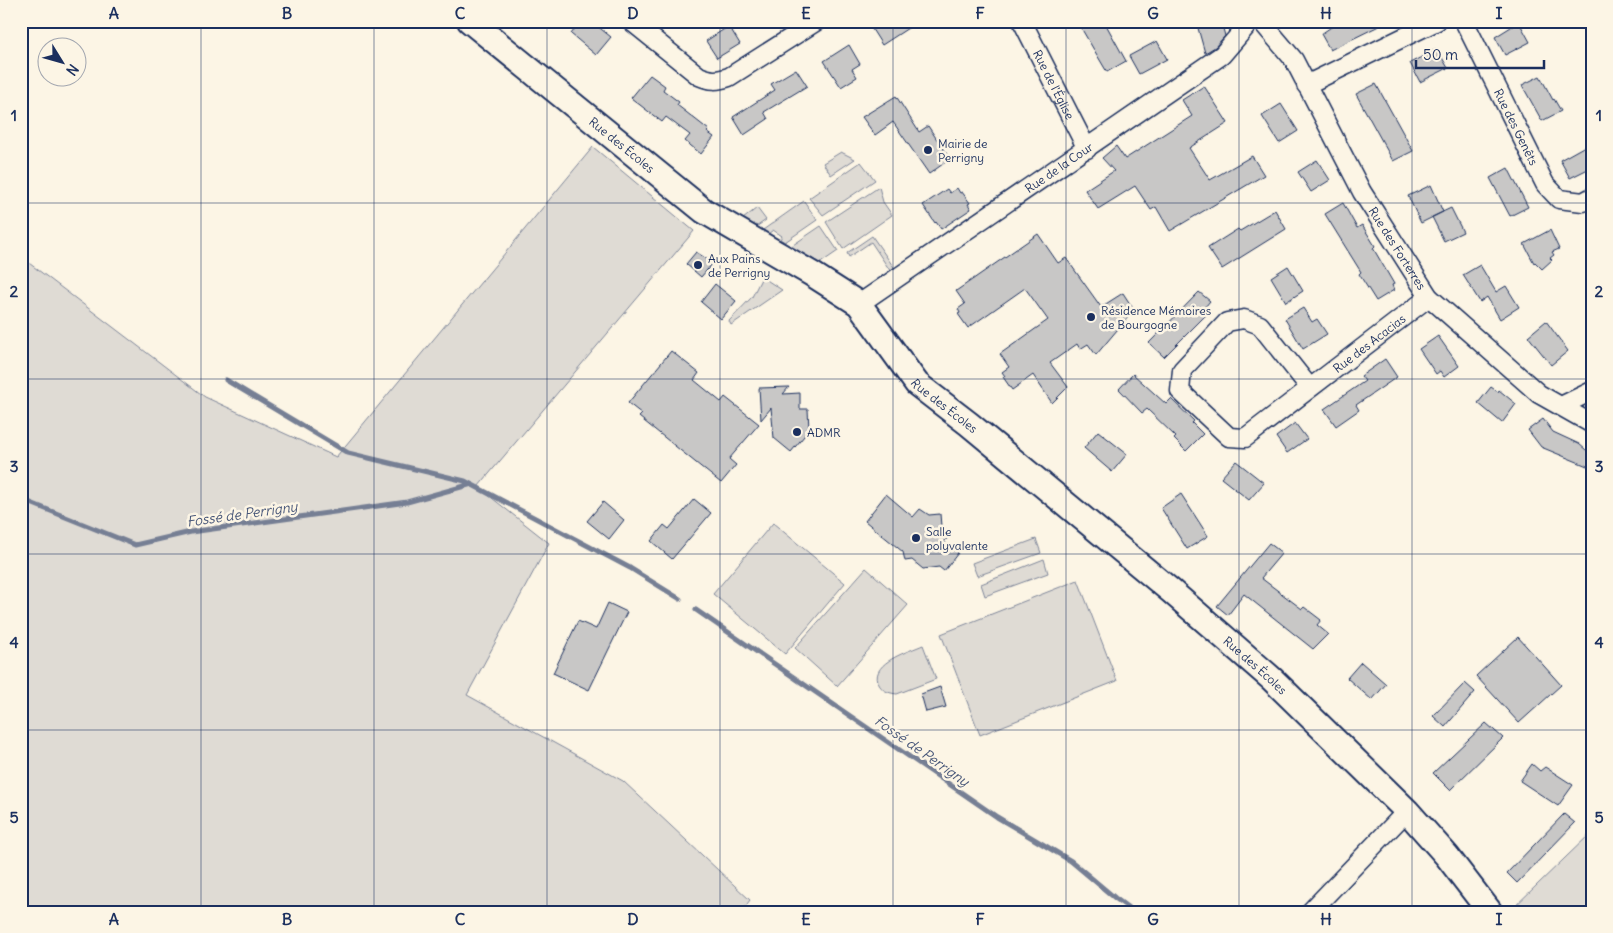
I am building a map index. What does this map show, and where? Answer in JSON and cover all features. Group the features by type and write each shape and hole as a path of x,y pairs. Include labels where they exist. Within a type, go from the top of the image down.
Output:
{"main road":[{"name":"Rue des Écoles","path":"470,21 704,212 812,274 859,304 917,384 976,430 1178,597 1272,679 1407,811 1447,856 1490,912"}],"street":[{"path":"631,21 699,76 718,81 729,77 817,21"},
{"name":"Rue de l'Église","path":"1022,21 1087,149"},
{"name":"Rue de la Cour","path":"859,304 1222,55 1252,21"},
{"name":"Rue des Forterres","path":"1261,21 1294,60 1362,192 1429,297 1539,394 1592,424"},
{"path":"1306,85 1437,21"},
{"name":"Rue des Genêts","path":"1464,21 1545,184 1559,199 1582,202 1592,197"},
{"name":"Rue des Acacias","path":"1310,388 1260,325 1244,319 1228,322 1182,370 1180,391 1229,437 1245,438 1429,297"},
{"path":"1561,406 1592,391"},
{"path":"1310,912 1407,811"}],"shaded area":[{"path":"593,147 694,231 478,487 549,543 467,695 623,781 750,900 741,912 21,912 21,257 205,397 336,457"},
{"path":"841,152 855,159 831,175 823,163"},
{"path":"861,162 875,180 823,215 809,198"},
{"path":"879,187 883,202 892,215 843,249 826,222"},
{"path":"804,201 817,220 785,242 780,239 782,236 773,230 768,234 763,230"},
{"path":"757,208 766,220 756,227 743,219"},
{"path":"821,226 838,251 819,264 790,247"},
{"path":"872,236 895,269 891,272 871,242 849,257 847,253"},
{"path":"762,277 782,290 731,325 729,321 752,297"},
{"path":"773,523 845,583 785,654 713,594"},
{"path":"1036,539 1041,553 977,576 972,563"},
{"path":"1044,559 1048,573 985,596 981,584"},
{"path":"866,568 908,605 837,686 795,648"},
{"path":"1078,580 1117,681 980,735 941,634"},
{"path":"923,645 936,679 897,694 881,688 877,675 880,669 893,658"},
{"path":"1592,832 1592,912 1509,912"}],"building":[{"path":"581,21 591,21 611,37 596,55 571,34"},
{"path":"878,21 919,21 882,45 870,26"},
{"path":"1077,21 1104,21 1126,61 1107,72"},
{"path":"1196,21 1221,21 1225,36 1215,47 1205,53"},
{"path":"1340,21 1389,21 1330,50 1321,34"},
{"path":"1519,22 1530,42 1505,55 1495,37"},
{"path":"729,26 740,44 717,58 706,41"},
{"path":"1157,41 1167,59 1139,74 1129,56"},
{"path":"849,45 860,64 852,69 857,77 841,87 824,61"},
{"path":"1437,49 1448,68 1420,82 1410,63"},
{"path":"796,69 807,86 764,112 768,119 744,135 733,117 775,90 771,84"},
{"path":"650,75 665,86 663,90 679,102 677,105 709,130 707,132 714,137 701,154 685,141 690,135 666,117 662,122 631,98"},
{"path":"1540,76 1561,111 1542,121 1522,85"},
{"path":"1376,84 1413,151 1393,161 1356,94"},
{"path":"1204,86 1228,123 1189,148 1210,180 1252,156 1264,175 1170,231 1156,207 1151,210 1135,186 1098,209 1085,190 1114,171 1102,158 1116,146 1125,159 1192,116 1182,100"},
{"path":"896,96 919,132 928,126 950,159 929,174 893,122 875,135 862,117"},
{"path":"1281,104 1298,131 1279,143 1262,116"},
{"path":"1585,146 1592,160 1592,167 1570,178 1560,160"},
{"path":"1317,160 1330,180 1311,192 1298,172"},
{"path":"1508,168 1528,207 1510,216 1490,178"},
{"path":"1431,185 1443,212 1421,223 1408,196"},
{"path":"957,188 970,203 968,204 971,209 941,229 923,205 947,189 950,193"},
{"path":"1343,203 1357,228 1362,225 1394,284 1392,285 1394,290 1376,301 1359,274 1361,272 1325,214"},
{"path":"1451,208 1463,232 1444,241 1432,217"},
{"path":"1275,210 1286,229 1222,269 1208,248 1238,229 1240,231"},
{"path":"1550,230 1559,249 1552,252 1554,255 1550,258 1552,260 1542,269 1534,263 1524,244"},
{"name":"Résidence Mémoires de Bourgogne","path":"1038,234 1058,263 1066,258 1101,307 1123,293 1134,310 1096,355 1088,344 1080,349 1077,344 1050,363 1068,387 1052,403 1033,375 1012,390 1003,377 1005,376 1002,372 1009,367 1000,354 1048,320 1025,288 968,328 958,314 960,313 958,309 965,304 956,291"},
{"name":"Aux Pains de Perrigny","path":"696,252 713,263 701,277 686,264"},
{"path":"1480,265 1496,292 1506,286 1519,307 1500,319 1487,297 1480,302 1463,275"},
{"path":"1288,266 1303,291 1286,302 1271,277"},
{"path":"715,284 736,301 721,319 701,302"},
{"path":"1199,292 1210,301 1205,307 1209,312 1164,357 1149,343"},
{"path":"1303,308 1312,322 1317,319 1327,334 1303,349 1285,319"},
{"path":"1546,321 1568,351 1551,365 1528,336"},
{"path":"1438,336 1459,366 1444,377 1440,371 1436,374 1419,349"},
{"path":"671,351 699,373 694,380 721,402 725,397 759,424 729,459 736,465 721,483 639,417 642,414 628,403"},
{"path":"1385,359 1397,377 1356,405 1359,410 1336,426 1324,409 1365,381 1361,376"},
{"path":"1133,374 1166,404 1171,399 1194,421 1192,423 1203,434 1186,451 1174,439 1176,437 1147,409 1142,413 1119,389"},
{"path":"789,387 783,394 800,393 800,409 808,409 809,430 791,452 774,438 771,408 761,420 759,388"},
{"path":"1491,387 1498,392 1499,390 1516,404 1502,423 1478,403"},
{"path":"1543,419 1553,432 1579,444 1592,455 1592,468 1541,447 1528,430"},
{"path":"1295,423 1307,439 1287,453 1276,437"},
{"path":"1098,431 1127,454 1112,472 1084,448"},
{"path":"1236,461 1264,483 1249,500 1221,478"},
{"name":"Salle polyvalente","path":"886,494 913,517 920,509 929,515 940,514 941,526 951,534 944,542 958,553 944,571 939,567 923,569 912,560 905,561 903,552 865,521"},
{"path":"1181,494 1208,536 1187,549 1161,508"},
{"path":"694,499 711,513 672,559 651,541 664,525 669,529"},
{"path":"603,502 624,520 609,539 587,521"},
{"path":"1269,543 1282,553 1261,578 1302,609 1304,607 1321,620 1317,625 1328,634 1313,649 1244,594 1228,615 1217,606"},
{"path":"608,603 627,612 589,690 553,673 578,621 596,629"},
{"path":"1518,637 1561,685 1519,723 1476,676"},
{"path":"1361,662 1386,684 1372,700 1347,678"},
{"path":"1465,683 1475,692 1445,727 1433,716"},
{"path":"940,687 946,707 926,712 921,694"},
{"path":"1486,723 1503,738 1450,790 1433,773"},
{"path":"1532,764 1540,771 1545,767 1573,785 1558,806 1520,781"},
{"path":"1564,814 1575,823 1517,883 1507,873"}],"waterway":[{"name":"Fossé de Perrigny","path":"226,380 348,453 465,481 630,568 680,599"},
{"name":"Fossé de Perrigny","path":"21,499 135,545 191,532 407,502 472,484"},
{"name":"Fossé de Perrigny","path":"696,610 997,817 1071,861 1134,912"}],"place":[{"name":"Mairie de Perrigny","path":"928,150"},
{"name":"Aux Pains de Perrigny","path":"698,265"},
{"name":"Résidence Mémoires de Bourgogne","path":"1091,317"},
{"name":"ADMR","path":"797,432"},
{"name":"Salle polyvalente","path":"916,538"}]}
